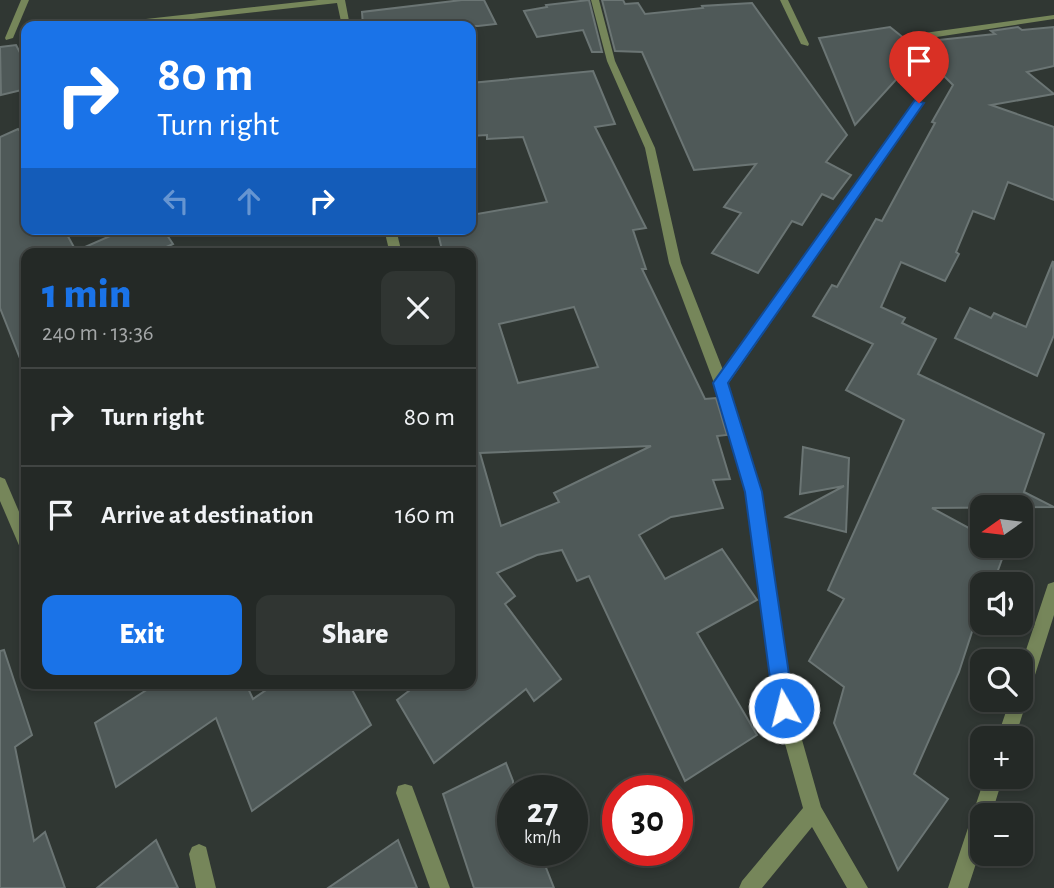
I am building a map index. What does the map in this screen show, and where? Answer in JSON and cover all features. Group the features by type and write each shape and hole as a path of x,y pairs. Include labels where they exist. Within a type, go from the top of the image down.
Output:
{"street":[{"path":"9,38 25,0"},
{"path":"222,13 223,0"},
{"path":"181,21 222,13 340,0 345,21"},
{"path":"596,0 611,61 650,148 675,263 720,383 753,492 784,708 813,811 858,888"},
{"path":"784,0 805,44"},
{"path":"917,37 1054,17"},
{"path":"720,383 919,103"},
{"path":"0,484 21,533"},
{"path":"1033,655 1054,590"},
{"path":"958,888 990,789"},
{"path":"405,793 440,888"},
{"path":"749,888 813,811"},
{"path":"199,854 206,888"}],"building":[{"path":"462,0 484,0 496,24 476,26 476,21 363,21 362,12"},
{"path":"589,0 602,52 592,52 583,30 537,37 524,11 547,7 546,5"},
{"path":"602,0 638,3 645,14 703,8 702,6 752,3 847,135 826,162 851,175 833,199 822,194 802,225 792,221 758,273 712,253 741,213 724,207 756,164 694,170 642,52 615,51"},
{"path":"890,27 910,43 995,34 991,31 1018,27 1022,30 1054,27 1054,66 1027,72 1054,94 991,105 1054,127 1054,200 1008,182 994,219 973,211 956,252 959,254 945,281 901,262 881,307 905,318 902,323 936,339 918,374 1044,434 1024,492 1030,495 970,495 970,508 932,508 970,529 970,558 1002,558 997,572 970,572 971,635 959,672 914,774 948,799 898,870 834,723 844,687 809,661 844,599 828,590 904,420 846,390 873,344 813,316 832,285 837,287 876,219 882,221 953,85 928,60 908,76 902,73 855,125 819,38"},
{"path":"16,45 21,54 21,90 1,95 0,47"},
{"path":"593,71 615,124 595,127 646,228 633,230 646,269 642,269 705,399 716,398 727,435 717,436 730,479 713,480 723,508 671,517 639,535 665,579 722,549 757,600 697,633 757,735 693,776 682,775 589,576 577,581 562,550 537,555 497,573 515,596 505,604 561,679 534,701 526,689 434,763 397,700 411,689 476,689 476,248 442,248 438,235 476,235 476,214 547,202 523,137 487,139 487,135 476,136 476,83","holes":["574,307 598,367 518,383 499,324","651,446 554,493 559,502 501,526 480,453"]},
{"path":"18,129 21,132 21,235 67,235 74,248 21,248 21,361 0,308 0,137"},
{"path":"112,235 167,235 173,244 164,248 83,248"},
{"path":"1053,261 1054,335 1037,376 955,338 970,308 991,318 994,313 1026,327"},
{"path":"803,447 849,458 846,532 786,517 844,486 800,494"},
{"path":"1033,496 1054,507 1033,507"},
{"path":"4,650 32,735 15,747 34,841 45,832 65,888 0,888 0,651"},
{"path":"148,689 248,689 253,699 268,689 352,689 371,725 252,811 216,718 116,787 95,723"},
{"path":"506,763 511,775 497,775 497,866 545,866 554,888 474,888 443,794"},
{"path":"156,840 178,888 97,888"},
{"path":"398,840 417,888 328,888"}],"route":[{"path":"784,708 753,492 720,383 919,103"}]}
